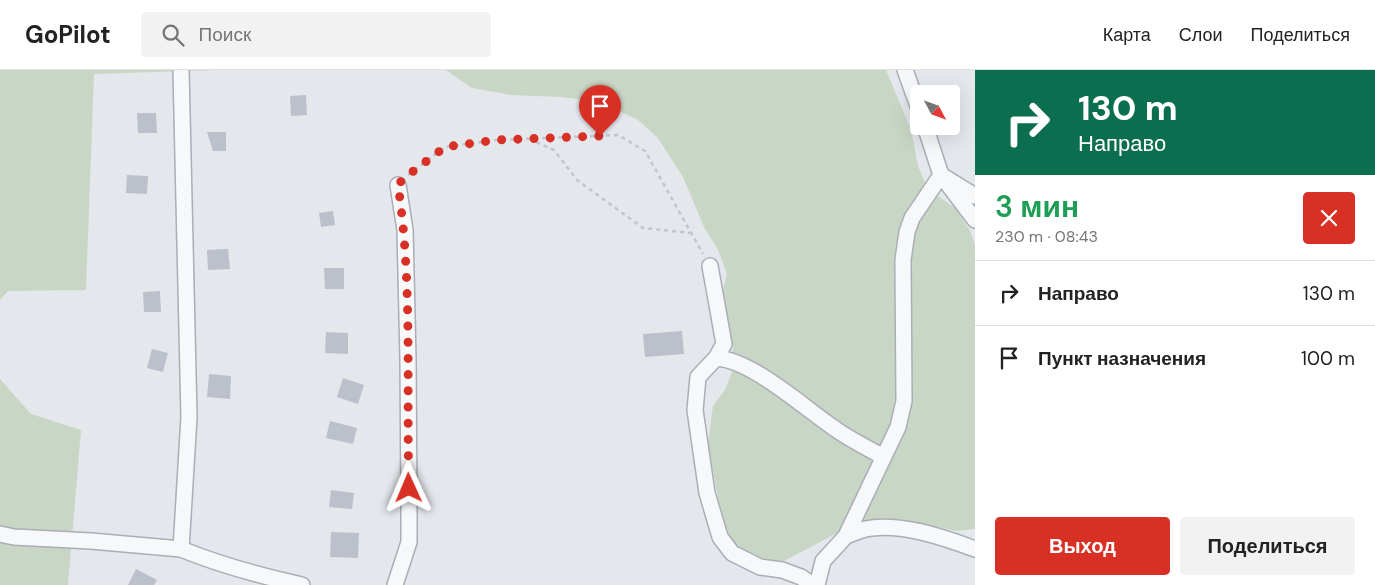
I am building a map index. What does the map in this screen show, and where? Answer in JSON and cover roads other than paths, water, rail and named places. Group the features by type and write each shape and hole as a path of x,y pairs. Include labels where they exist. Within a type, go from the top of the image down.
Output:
{"street":[{"path":"181,70 188,417 181,549"},
{"path":"905,70 910,85"},
{"path":"928,135 942,175 975,220"},
{"path":"942,175 975,196"},
{"path":"710,266 724,344 716,358 698,377 695,410 707,493 720,537 732,553 739,557 760,567 782,570 801,577 815,585 823,562 846,536 898,427 904,401 903,260 907,232 912,218 942,175"},
{"path":"395,585 409,542 405,230 398,185"},
{"path":"716,358 725,359 752,369 836,430 884,457"},
{"path":"846,536 865,529 897,528 946,538 975,549"},
{"path":"0,534 14,537 91,541 181,549 209,561 260,576 302,585"}]}
